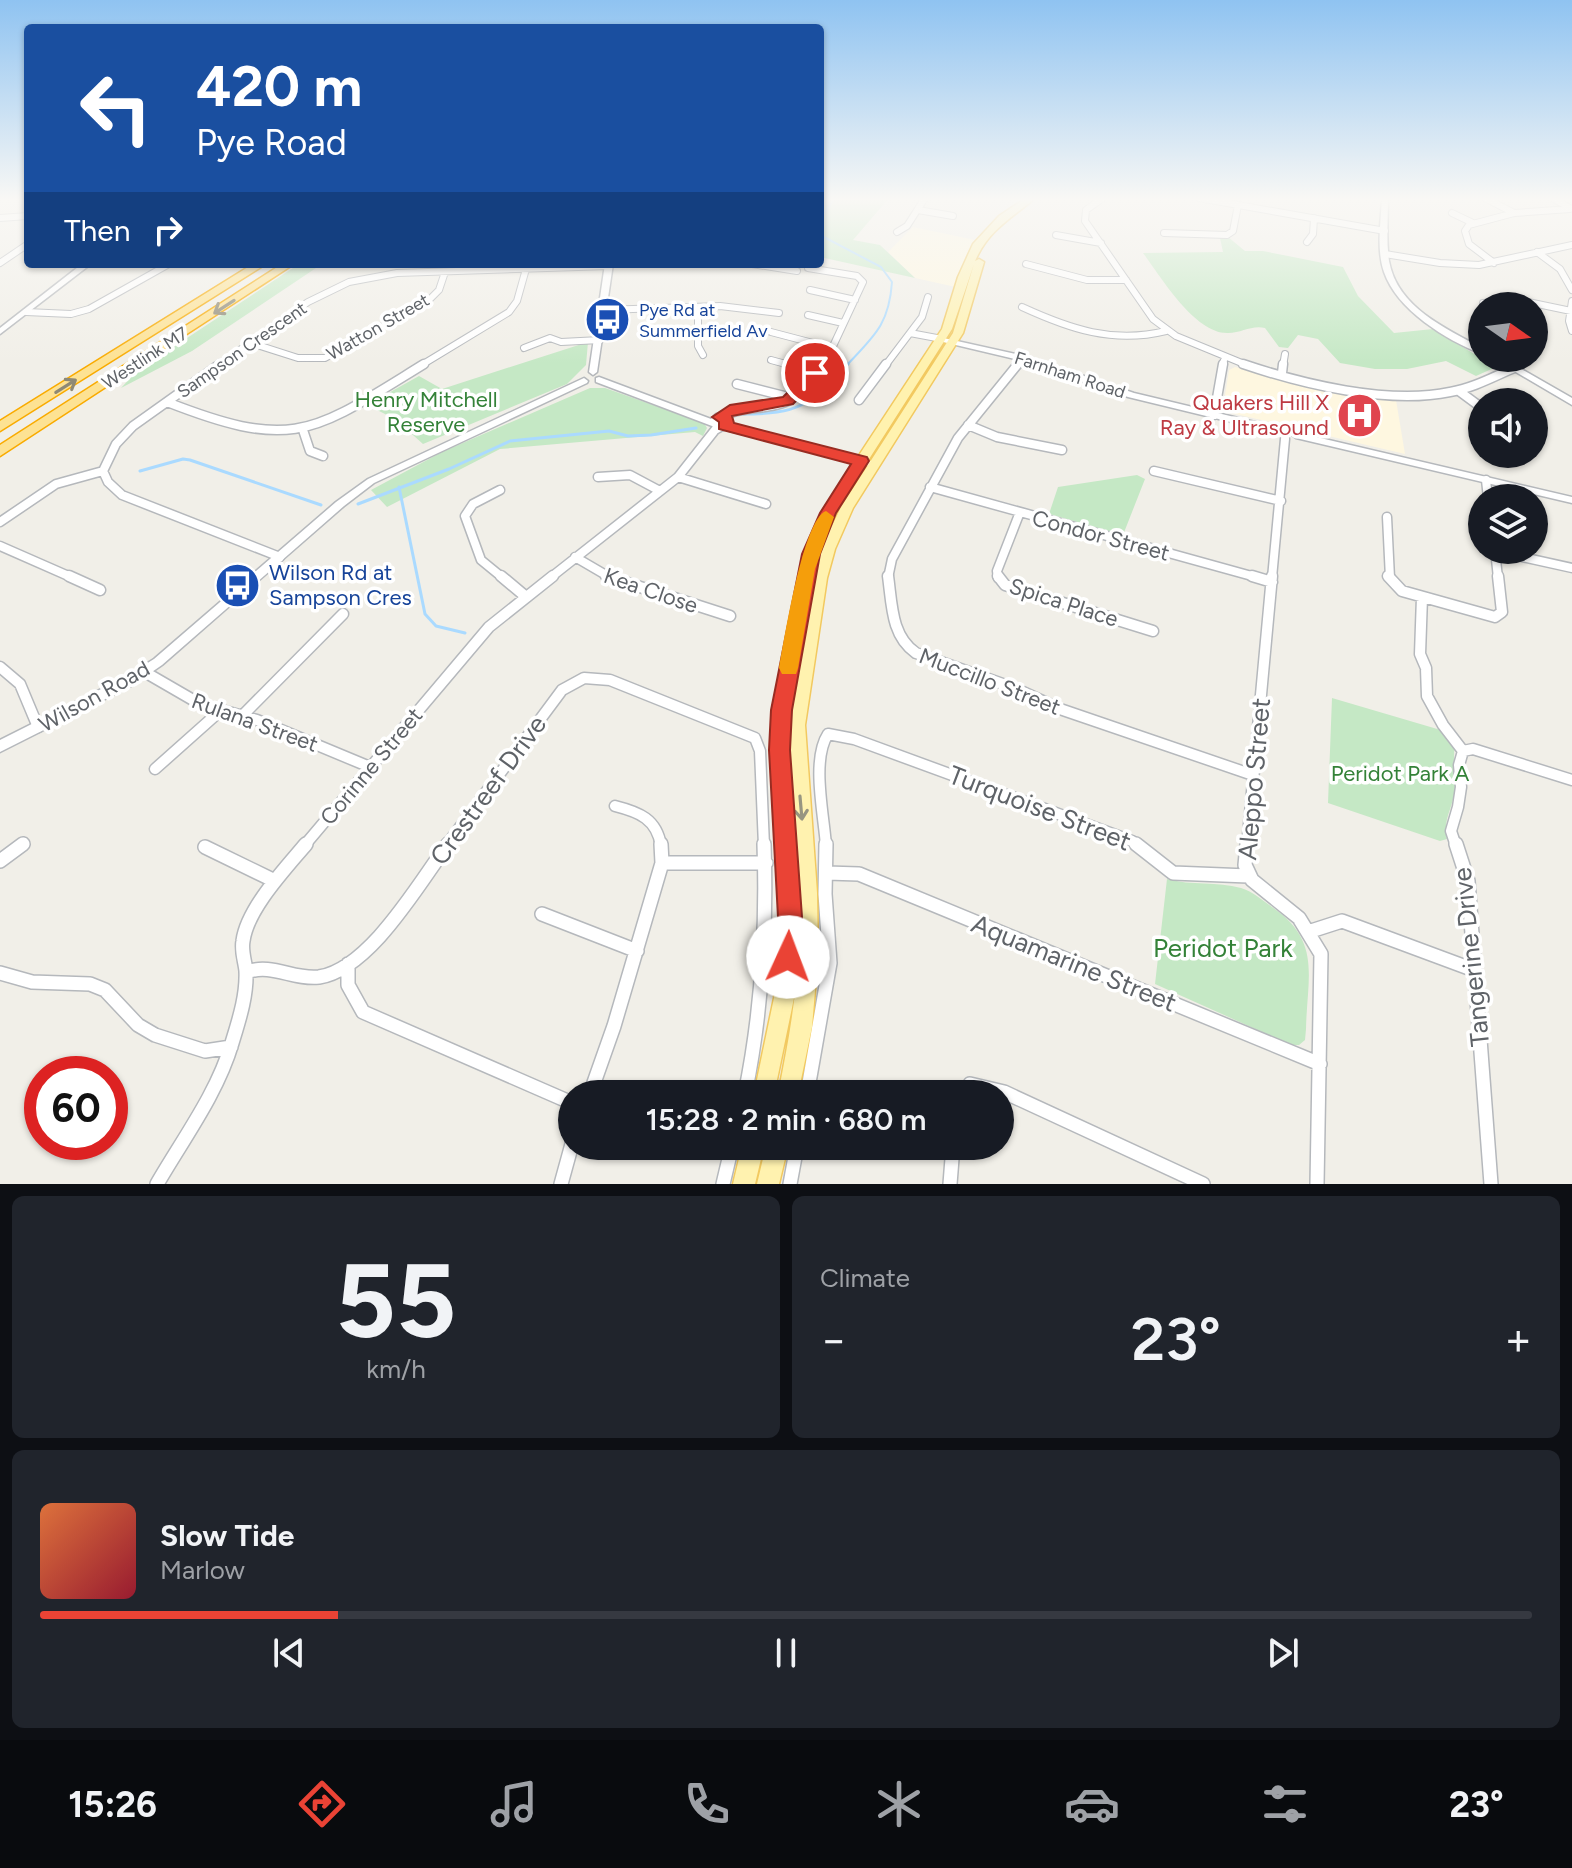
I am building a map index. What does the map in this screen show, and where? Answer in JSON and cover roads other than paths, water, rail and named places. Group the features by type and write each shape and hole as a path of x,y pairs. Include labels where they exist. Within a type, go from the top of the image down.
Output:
{"highway":[{"name":"Westlink M7","path":"0,427 255,268"},
{"name":"Westlink M7","path":"0,451 283,268"}],"main road":[{"path":"948,340 975,253"},
{"path":"767,1080 784,998 790,917 780,750 782,710 811,554 828,513 867,463 948,340 966,308 975,269 983,253"},
{"path":"791,1080 802,1027 809,954 808,893 797,753 801,694 828,549 867,463"},
{"path":"744,1184 750,1160"},
{"path":"768,1184 774,1160"}],"street":[{"path":"1108,253 1166,331 1188,345 1224,360 1370,394 1420,396 1459,391 1504,372"},
{"path":"1482,253 1494,263"},
{"path":"1468,343 1441,328 1406,300 1390,278 1385,254 1447,264 1494,263 1532,253"},
{"path":"1539,253 1560,269 1572,290"},
{"path":"1026,264 1091,281 1126,280"},
{"path":"0,332 82,268"},
{"path":"26,312 71,314 108,300 162,268"},
{"path":"363,268 365,276"},
{"name":"Sampson Crescent","path":"103,471 123,434 319,295 365,276 547,268"},
{"path":"609,268 596,376 697,415 867,463"},
{"path":"778,268 797,271"},
{"path":"721,422 735,409 781,403 793,398 832,348 863,282 857,276 808,268"},
{"path":"167,402 253,433 303,430 341,415 500,318 517,301 526,269"},
{"name":"Watton Street","path":"251,343 298,358 325,358 428,301 439,290 445,272"},
{"path":"810,290 855,300"},
{"path":"859,400 920,318 928,297"},
{"path":"1572,301 1572,331"},
{"path":"1548,306 1571,311"},
{"path":"604,310 698,307 779,313"},
{"path":"698,307 698,346 703,355"},
{"path":"1022,307 1042,316 1119,337 1166,331"},
{"path":"71,314 73,326"},
{"path":"808,315 843,323"},
{"name":"Farnham Road","path":"911,331 1022,358 1111,389 1286,435 1572,500"},
{"path":"771,332 832,348"},
{"path":"524,348 550,338 561,342 600,340"},
{"path":"1282,373 1285,354"},
{"name":"Muccillo Street","path":"1022,358 1001,388 968,425 930,487 892,559 888,576 897,632 907,647 1060,709 1253,775"},
{"path":"771,360 815,373"},
{"path":"1214,415 1224,360"},
{"path":"1521,372 1572,402"},
{"name":"Wilson Road","path":"0,746 143,671 187,638 371,481 596,376"},
{"path":"737,384 793,398"},
{"path":"1459,391 1468,398"},
{"name":"Corinne Street","path":"157,1184 219,1078 245,999 246,972 242,957 246,928 275,881 489,627 678,477 721,422"},
{"path":"968,425 990,435 1062,450"},
{"path":"303,430 310,451 323,456"},
{"name":"Aleppo Street","path":"1286,435 1245,859 1248,876 1256,886 1288,906 1311,931 1321,954 1317,1184"},
{"path":"0,522 56,484 103,471 108,482 122,495 280,557"},
{"path":"1154,471 1281,501"},
{"path":"598,477 630,475 660,491"},
{"path":"678,477 766,504"},
{"path":"1486,480 1486,484"},
{"name":"Condor Street","path":"930,487 1272,582"},
{"path":"500,490 473,504 465,516 481,560 525,596"},
{"name":"Spica Place","path":"1020,512 997,571 998,580 1005,585 1153,631"},
{"path":"1387,517 1388,576 1402,591 1495,617 1502,612 1497,564"},
{"path":"0,546 100,590"},
{"name":"Kea Close","path":"575,557 607,577 730,616"},
{"path":"1548,562 1572,568"},
{"path":"1422,597 1420,654 1426,668 1427,696 1443,725 1463,751 1484,752 1572,780"},
{"path":"242,716 343,614"},
{"path":"0,667 20,684 38,727"},
{"name":"Rulana Street","path":"143,671 219,712 242,716 370,767"},
{"name":"Crestreef Drive","path":"246,972 269,966 308,977 320,976 361,955 388,925 562,690 584,678 610,680 755,738 760,751 766,863"},
{"path":"155,769 219,712"},
{"name":"Turquoise Street","path":"827,873 819,761 820,746 828,734 854,739 1132,841 1173,873 1248,876"},
{"name":"Tangerine Drive","path":"1463,751 1459,765 1461,787 1451,831 1466,869 1491,1184"},
{"path":"595,1080 662,863 662,844 656,825 640,812 615,806"},
{"path":"0,861 23,844"},
{"path":"205,847 275,881"},
{"path":"662,863 766,863 767,950 762,1005 748,1080"},
{"path":"810,1080 829,973 827,873"},
{"name":"Aquamarine Street","path":"827,873 859,874 1320,1064"},
{"path":"542,914 637,951"},
{"path":"1311,931 1342,921 1474,970"},
{"path":"348,964 348,985 363,1012 558,1097"},
{"path":"0,973 32,982 90,984 105,990 138,1025 155,1035 205,1051 231,1047"},
{"path":"1014,1097 1203,1184"},
{"path":"561,1184 568,1160"},
{"path":"723,1184 729,1160"},
{"path":"790,1184 794,1160"},
{"path":"950,1184 952,1160"}],"waterway":[{"path":"846,366 884,320 892,282 881,267 855,253"},
{"path":"741,414 777,412 802,405 823,390 848,364"},
{"path":"399,488 510,441 609,431 628,436 651,435 696,428"},
{"path":"140,471 183,459 190,460 321,505"},
{"path":"358,504 399,488"},
{"path":"399,488 425,614 436,626 465,633"}],"place":[{"name":"Pye Rd at Summerfield Av","path":"608,320"},
{"name":"Quakers Hill X Ray & Ultrasound","path":"1360,415"},
{"name":"Wilson Rd at Sampson Cres","path":"238,585"}],"park label":[{"name":"Henry Mitchell Reserve","path":"426,412"},
{"name":"Peridot Park A","path":"1400,773"},
{"name":"Peridot Park","path":"1223,948"}]}
